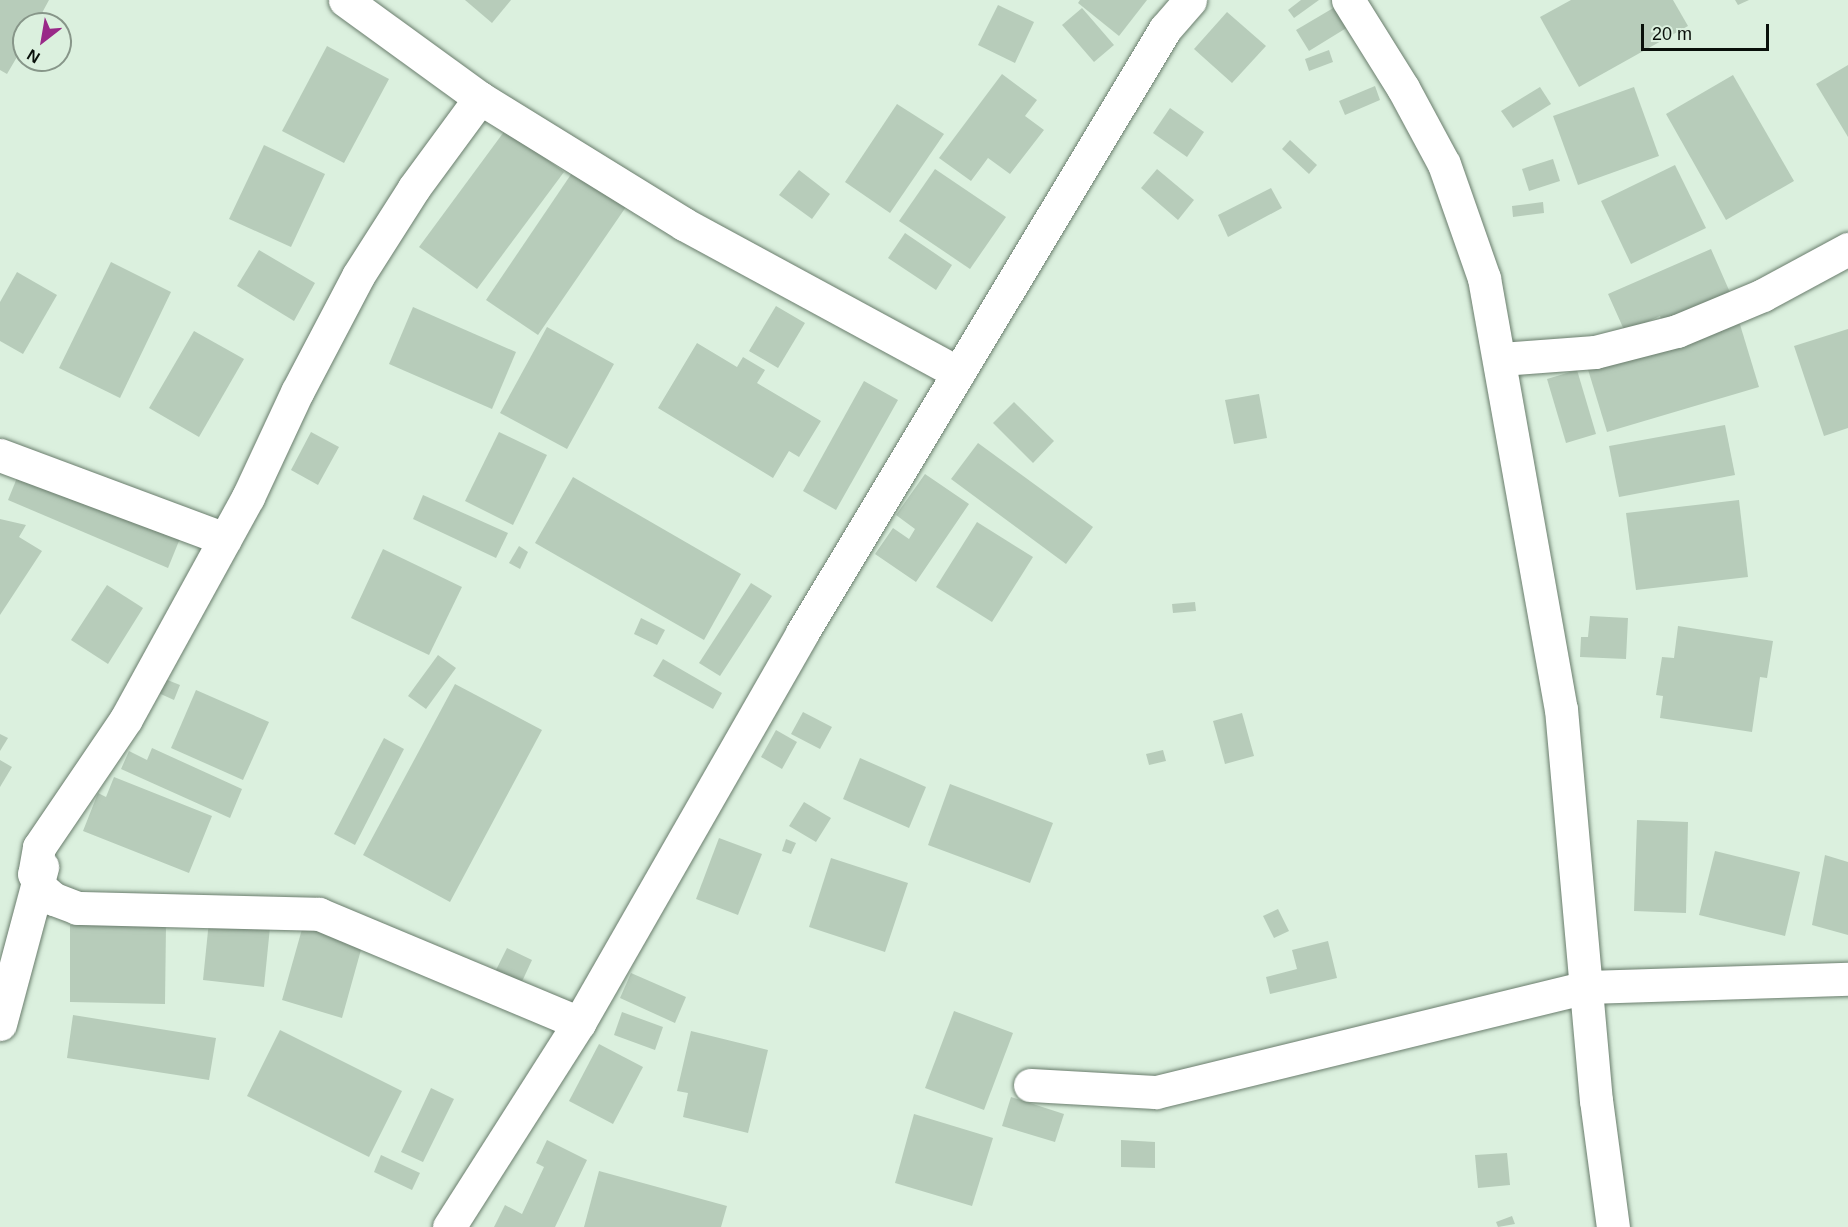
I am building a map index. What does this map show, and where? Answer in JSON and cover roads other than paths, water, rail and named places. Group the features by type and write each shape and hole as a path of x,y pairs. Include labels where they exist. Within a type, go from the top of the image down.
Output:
{"street":[{"path":"345,0 480,98 684,224 958,373"},
{"path":"449,1227 579,1023 802,633 1165,29 1190,0"},
{"path":"1347,0 1403,88 1443,164 1484,278 1561,709 1588,987 1596,1100 1613,1227"},
{"path":"480,98 414,188 358,276 225,539 126,719 39,848 34,874 42,889 77,908 319,914 579,1023"},
{"path":"1500,359 1595,352 1677,331 1763,295 1848,249"},
{"path":"0,455 225,539"},
{"path":"0,1024 46,851"},
{"path":"1030,1085 1156,1092 1588,987 1848,979"}]}
